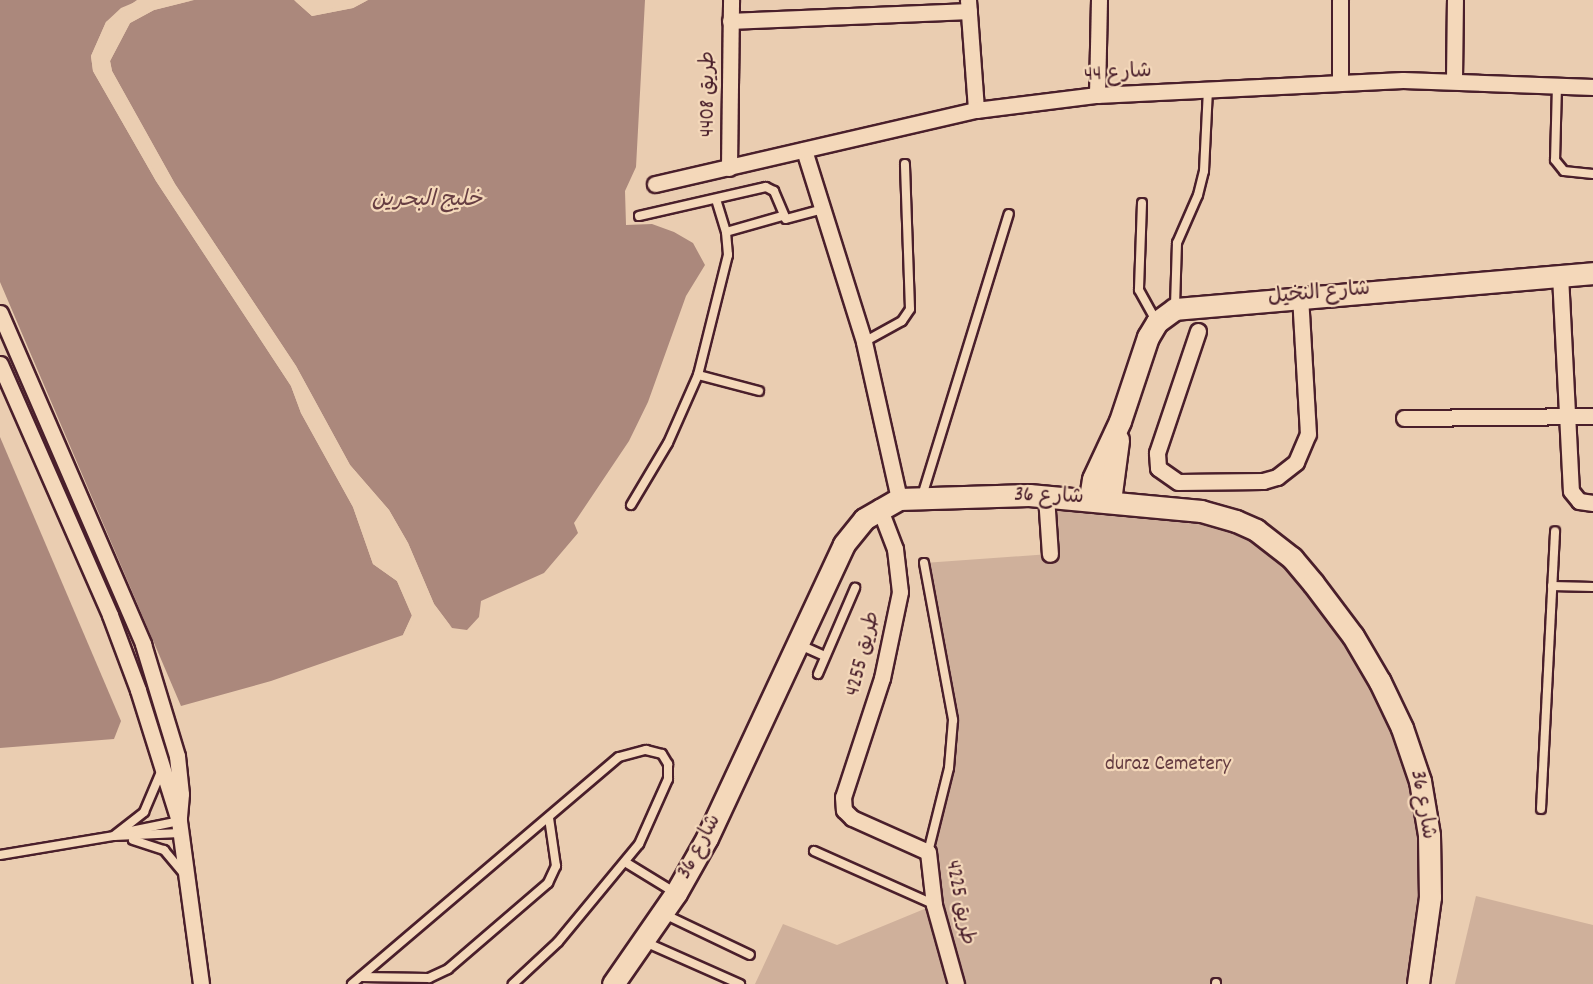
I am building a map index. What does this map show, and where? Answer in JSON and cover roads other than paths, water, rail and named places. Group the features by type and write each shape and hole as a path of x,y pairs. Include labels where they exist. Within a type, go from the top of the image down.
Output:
{"street":[{"name":"طريق 4408","path":"729,168 731,0"},
{"path":"1097,95 1099,0"},
{"path":"1340,0 1340,81"},
{"path":"1454,79 1455,0"},
{"name":"طريق 4408","path":"730,21 969,5 976,110"},
{"name":"شارع 44","path":"655,184 976,110 1097,95 1340,81 1454,79 1593,87"},
{"name":"طريق 4255","path":"804,150 864,342 900,592 882,678 843,796 844,810"},
{"name":"شارع النخيل","path":"1100,500 1096,469 1120,421 1140,357 1157,322 1175,309 1300,296 1593,273"},
{"path":"1560,275 1571,491 1579,501 1593,503"},
{"path":"1198,331 1157,453 1158,468 1178,482 1263,481 1276,477 1296,462 1308,434 1300,296"},
{"path":"0,313 143,644 172,733 181,794 179,827 183,874 201,984"},
{"path":"0,364 110,615 152,738 179,827"},
{"path":"1404,418 1593,416"},
{"path":"1046,496 1050,554"},
{"name":"شارع 36","path":"613,984 676,893 742,767 844,544 889,503 921,498 1046,496 1201,511 1256,530 1292,558 1353,636 1402,728 1420,781 1429,835 1430,897 1418,984"},
{"name":"طريق 4225","path":"844,810 852,818 928,852 934,905 956,984"}],"lane":[{"path":"1557,85 1555,160 1564,171 1593,174"},
{"path":"1175,309 1174,256 1181,230 1202,184 1208,89"},
{"path":"864,342 902,321 910,309 905,164"},
{"path":"639,216 769,187 782,216"},
{"path":"631,505 668,443 698,375 727,265 726,232 716,198"},
{"path":"1142,203 1138,281 1142,299 1157,322"},
{"path":"726,232 782,216 789,219 824,208"},
{"path":"921,498 1009,214"},
{"path":"698,375 759,391"},
{"path":"1541,809 1555,531"},
{"path":"924,563 953,720 949,768 928,852"},
{"path":"1552,586 1593,586"},
{"path":"818,674 855,588"},
{"path":"798,644 825,656"},
{"path":"352,984 619,757 646,750 662,754 668,764 668,779 650,824 626,862 558,942 513,984"},
{"path":"114,836 144,812 159,784 161,769"},
{"path":"361,977 429,978 448,969 548,883 556,866 549,818"},
{"path":"0,855 114,836 149,824 179,827"},
{"path":"114,836 153,844 173,859 183,874"},
{"path":"814,851 934,905"},
{"path":"626,862 676,893"},
{"path":"662,913 750,955"},
{"path":"644,941 740,984"}],"water":[{"path":"0,0 137,0 106,22 91,56 93,71 156,181 291,386 301,413 353,507 373,564 397,581 412,616 403,635 271,681 181,706 0,282"},
{"name":"خليج البحرين","path":"194,0 294,0 312,16 353,8 368,0 645,0 636,167 625,191 626,225 652,224 674,232 693,243 705,265 686,296 648,402 629,441 574,523 578,533 544,573 481,601 479,617 467,630 452,628 434,604 408,543 389,510 350,465 296,366 175,184 112,71 110,61 130,23 154,10"},
{"path":"0,437 121,721 114,739 0,748"}],"park label":[{"name":"duraz Cemetery","path":"1168,765"}]}
